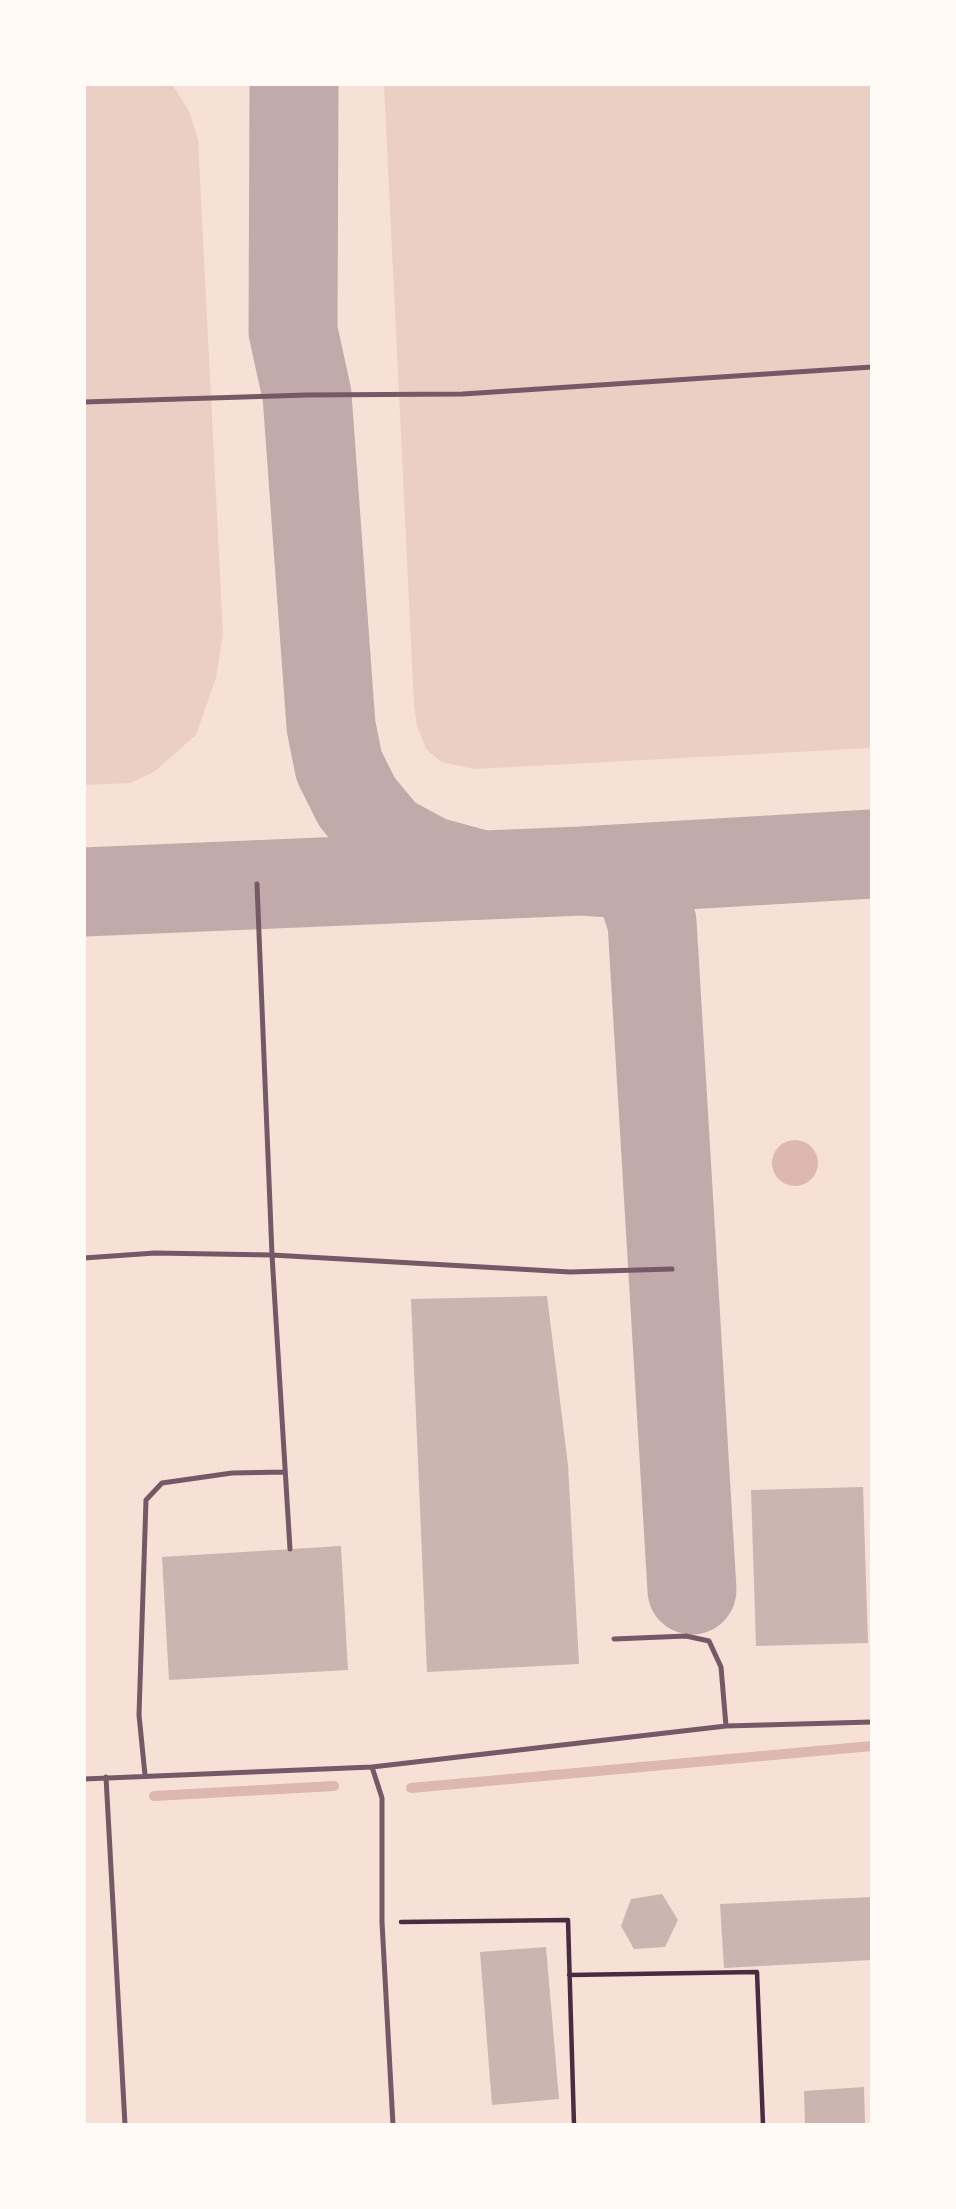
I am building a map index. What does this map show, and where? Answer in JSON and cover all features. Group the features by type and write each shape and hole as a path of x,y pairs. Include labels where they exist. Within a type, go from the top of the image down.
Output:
{"lane":[{"path":"84,402 307,395 463,394 872,367"},
{"path":"257,884 272,1255 290,1549"},
{"path":"84,1258 155,1253 272,1255 570,1272 673,1269"},
{"path":"145,1775 139,1715 146,1500 162,1483 232,1473 285,1472"},
{"path":"614,1639 686,1636 709,1641 721,1667 726,1727"},
{"path":"84,1779 372,1767 726,1727 872,1722"},
{"path":"372,1767 382,1797 382,1922 393,2125"},
{"path":"106,1777 125,2125"}],"path":[{"path":"382,1922 568,1920 574,2125"},
{"path":"569,1975 757,1972 763,2125"}],"shaded area":[{"path":"84,84 172,84 189,111 198,140 223,634 216,678 196,735 155,771 131,783 84,785"},
{"path":"384,84 872,84 872,748 475,769 441,762 426,749 417,726 414,705"},
{"path":"795,1140 812,1146 818,1163 812,1180 795,1186 778,1180 772,1163 778,1146"}],"building":[{"path":"547,1296 568,1465 579,1664 427,1672 411,1299"},
{"path":"863,1487 868,1643 756,1646 751,1490"},
{"path":"341,1546 348,1670 169,1680 162,1557"},
{"path":"662,1894 678,1920 665,1947 634,1949 621,1926 631,1899"},
{"path":"872,1897 872,1960 724,1968 720,1904"},
{"path":"546,1947 559,2099 492,2105 480,1952"},
{"path":"864,2087 865,2125 805,2125 804,2091"}],"waterway":[{"path":"411,1788 872,1746"},
{"path":"154,1796 334,1786"}],"taxiway":[{"path":"294,84 293,331 307,395 331,726 339,766 357,802 387,838 430,861 478,874"},
{"path":"84,892 581,871 872,854"},
{"path":"581,871 628,874 640,885 652,922 692,1590"}]}
